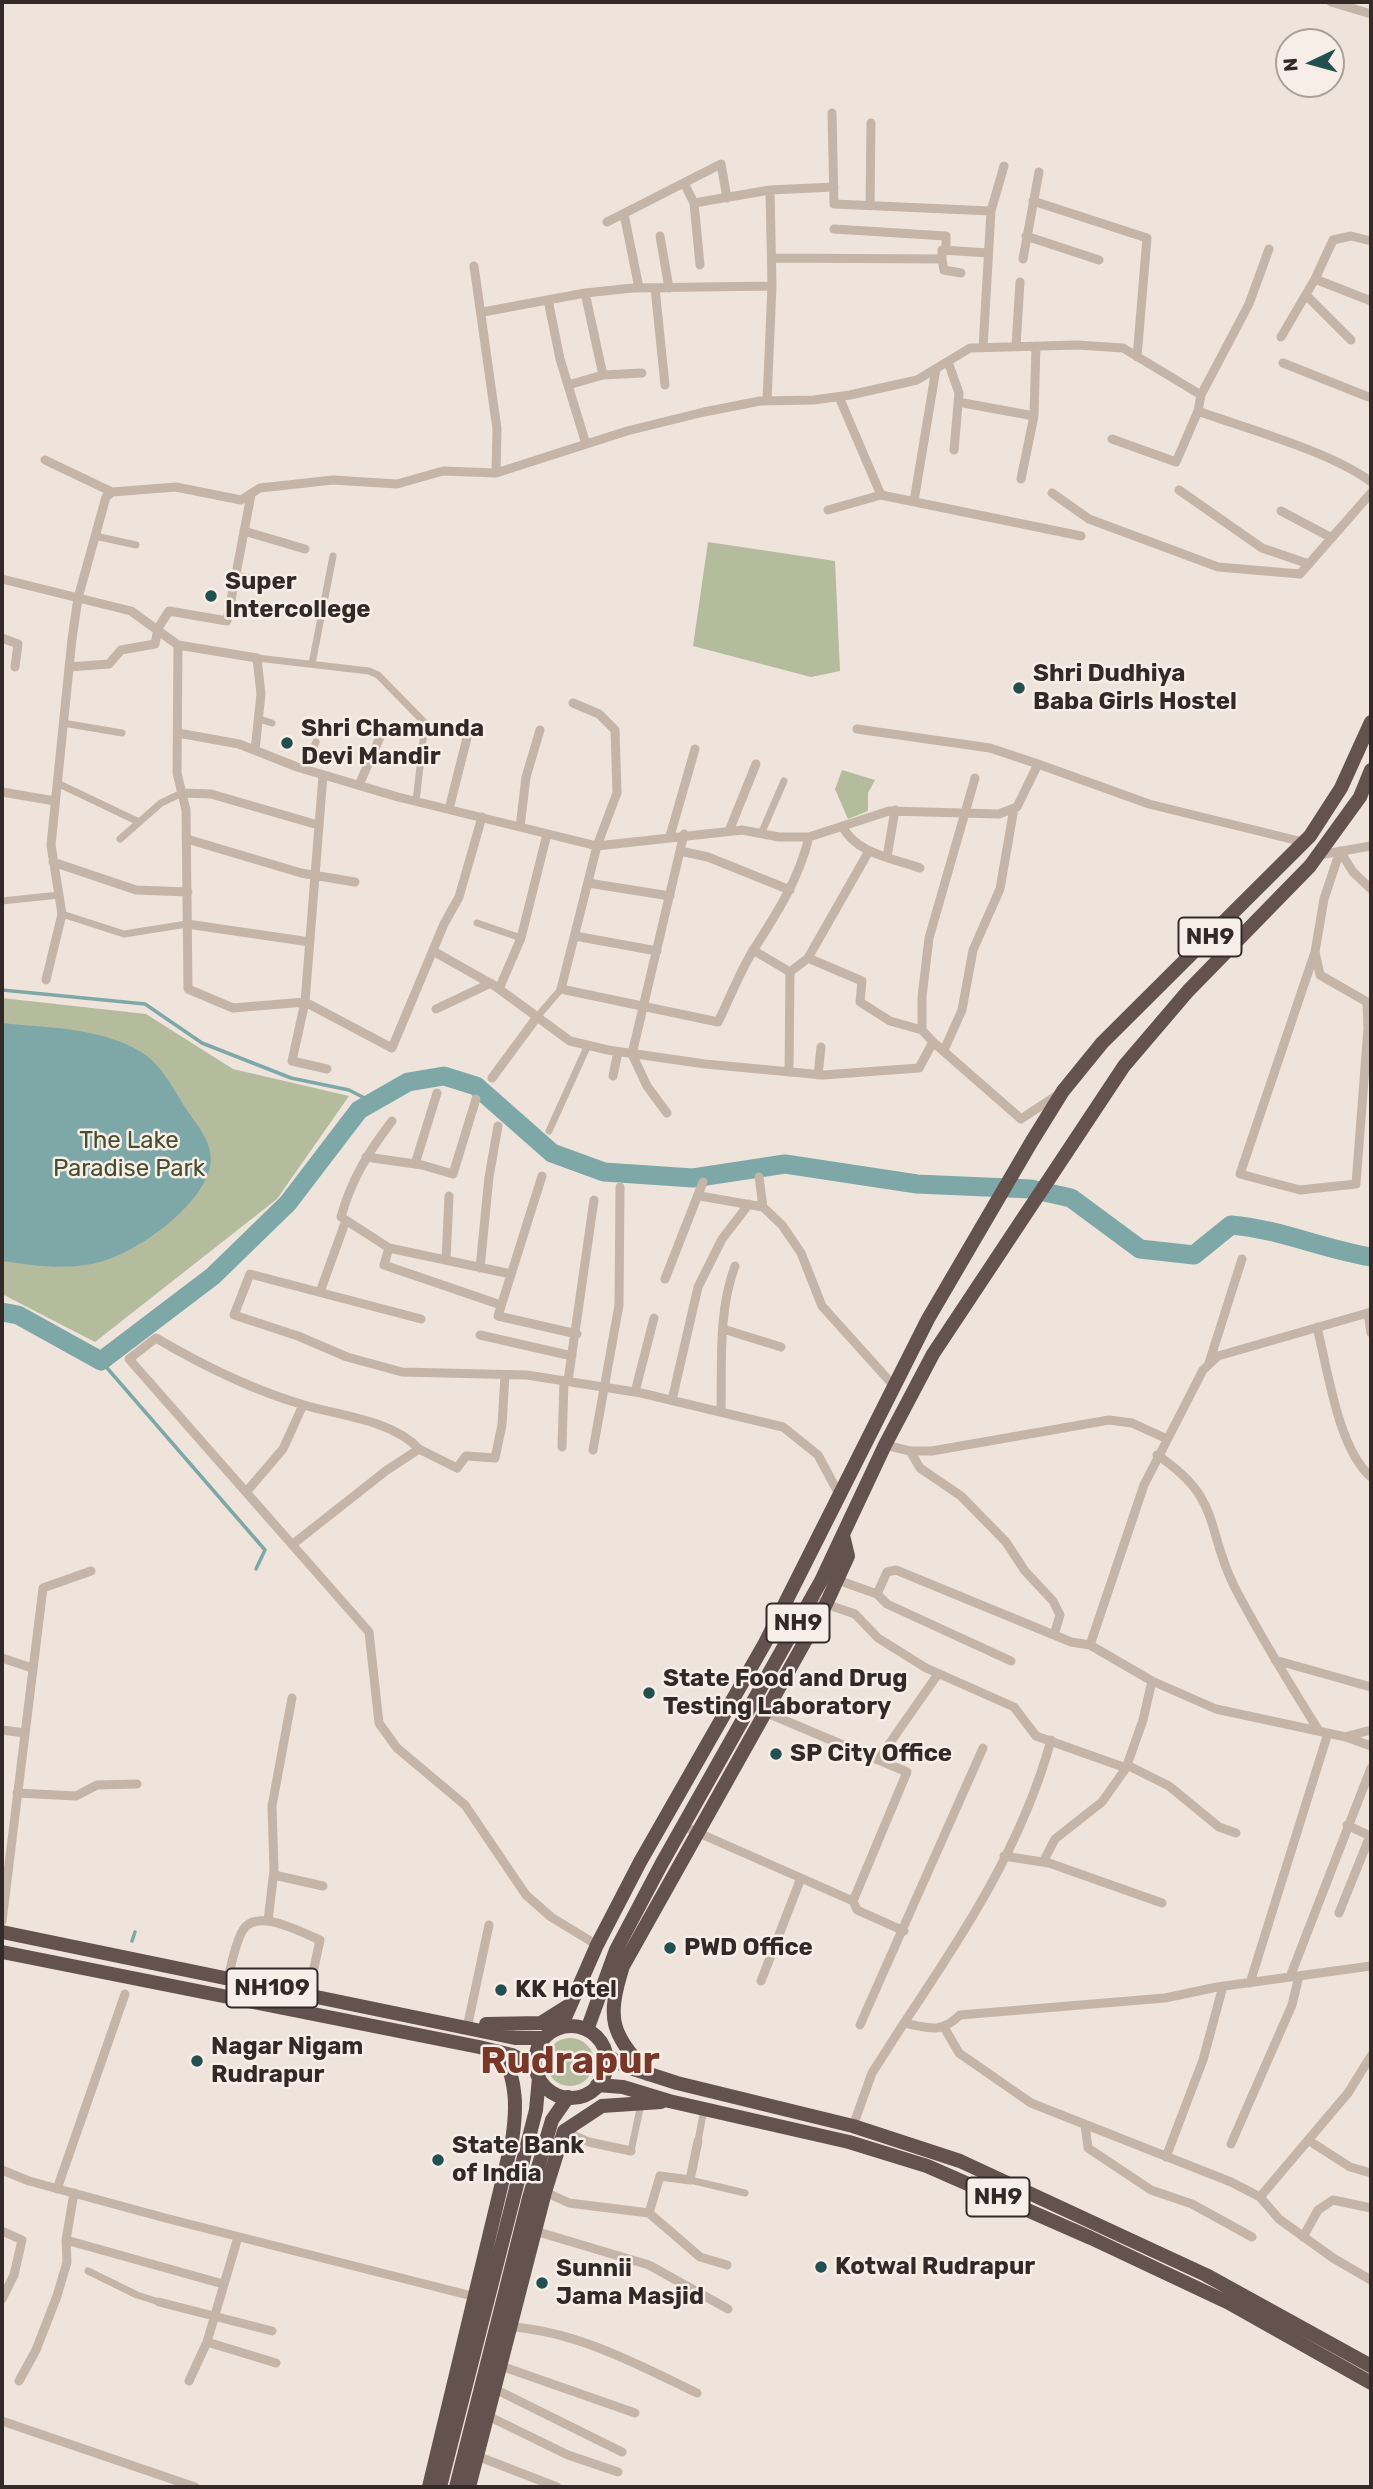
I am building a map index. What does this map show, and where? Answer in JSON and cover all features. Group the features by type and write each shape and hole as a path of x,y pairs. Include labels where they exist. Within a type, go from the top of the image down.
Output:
{"highway":[{"name":"NH9","path":"561,2027 597,1945 640,1862 765,1643 894,1386 982,1226 1063,1091 1102,1043 1303,842 1341,788 1371,722"},
{"name":"NH9","path":"1371,770 1360,797 1319,855 1161,1021 1124,1066 933,1354 885,1445 843,1535 831,1578 811,1599 616,1950 587,2030 597,2037 606,2055 649,2074 853,2126 960,2161 1041,2199 1094,2231 1229,2303 1371,2365"},
{"path":"869,1437 885,1445"},
{"path":"649,2074 615,2029 612,2001 623,1966 826,1604 831,1578"},
{"name":"NH109","path":"2,1932 308,1996 503,2053 537,2073"},
{"name":"NH109","path":"2,1952 222,1994 391,2021 467,2028 515,2038 544,2038"},
{"path":"222,1994 228,1978"},
{"path":"467,2028 482,2024 541,2023 568,2006"},
{"path":"429,2487 512,2171 536,2110 537,2048 544,2038 561,2027 576,2026 587,2030"},
{"path":"503,2053 511,2072 517,2104 512,2171"},
{"path":"537,2073 549,2090 568,2097 582,2096 597,2085 605,2071 606,2055"},
{"name":"NH9","path":"597,2085 623,2087 669,2101 849,2142 926,2166 1036,2214 1094,2231"},
{"path":"469,2487 471,2454 539,2190 552,2120 568,2097"},
{"path":"456,2487 488,2416 535,2231 539,2190 564,2131 602,2106 669,2101"},
{"path":"849,2142 853,2126"},
{"path":"1036,2214 1041,2199"},
{"path":"440,2487 480,2298"},
{"name":"NH9","path":"1315,2342 1371,2383"},
{"path":"1315,2342 1371,2354"}],"street":[{"path":"1331,2 1371,14"},
{"path":"832,113 834,204 991,211"},
{"path":"870,205 871,123"},
{"path":"607,222 721,164 727,198"},
{"path":"983,348 991,211 1004,166"},
{"path":"1023,259 1039,172"},
{"path":"684,183 694,203 700,265"},
{"path":"694,203 770,190 834,187"},
{"path":"766,401 772,286 770,190"},
{"path":"1033,201 1147,238 1137,357"},
{"path":"624,215 639,288"},
{"path":"834,229 946,236 944,270 961,273"},
{"path":"660,236 669,288"},
{"path":"1026,236 1099,260"},
{"path":"1281,337 1315,279 1333,240 1351,236 1371,242"},
{"path":"1112,439 1176,462 1198,411 1201,396 1249,304 1269,249"},
{"path":"772,258 988,253"},
{"path":"474,266 483,312 497,429 496,472"},
{"path":"1315,279 1371,301"},
{"path":"1016,346 1020,282"},
{"path":"483,312 585,293 639,288 772,286"},
{"path":"655,288 664,385"},
{"path":"585,293 603,375"},
{"path":"1306,295 1352,340"},
{"path":"548,300 568,385 586,444"},
{"path":"1021,479 1034,416 1036,346"},
{"path":"45,460 112,492 176,487 241,500 260,488 333,480 397,484 443,471 496,472 704,412 766,401 839,397 917,380 970,348 1123,348 1201,396"},
{"path":"948,362 959,393 954,450"},
{"path":"1283,363 1371,398"},
{"path":"914,501 936,369"},
{"path":"568,385 603,375 642,373"},
{"path":"839,397 881,495"},
{"path":"958,402 1034,416"},
{"path":"1198,411 1297,447 1359,473 1371,482"},
{"path":"1179,490 1262,548 1309,564"},
{"path":"46,980 62,914 51,845 78,598 106,497 112,492"},
{"path":"1052,493 1090,519 1218,567 1300,574 1371,494"},
{"path":"69,667 109,664 121,650 155,644 158,628 169,611 226,621 251,495"},
{"path":"828,510 881,495 1081,536"},
{"path":"1281,511 1332,538"},
{"path":"244,531 305,549"},
{"path":"95,536 136,545"},
{"path":"312,664 333,556"},
{"path":"235,576 278,585"},
{"path":"2,579 131,611 178,645 378,675 425,723 416,801"},
{"path":"2,638 18,645 15,667"},
{"path":"178,645 177,773 187,839 188,989 233,1008 304,1002 392,1048 459,897 482,817"},
{"path":"255,750 261,694 257,658"},
{"path":"492,1078 561,989 597,846 617,793 615,730 599,714 573,703"},
{"path":"259,719 272,723"},
{"path":"63,723 122,733"},
{"path":"359,786 384,728"},
{"path":"857,729 990,748 1149,804 1303,842"},
{"path":"520,827 526,776 540,730"},
{"path":"178,733 239,744 304,769 359,786 597,846 684,834 729,831 809,837 895,810 999,814 1014,808"},
{"path":"449,809 467,738"},
{"path":"304,769 316,742"},
{"path":"670,836 695,749"},
{"path":"729,831 755,764"},
{"path":"944,1049 962,1010 973,950 1000,889 1014,808 1038,764"},
{"path":"323,775 304,1002 292,1061 327,1069"},
{"path":"922,1030 922,997 929,938 975,778"},
{"path":"761,834 784,781"},
{"path":"57,783 139,822"},
{"path":"2,792 55,801"},
{"path":"120,839 161,803 182,793 211,794 318,825"},
{"path":"887,857 895,810"},
{"path":"842,826 850,841 869,851 920,868"},
{"path":"436,1009 495,986 521,939 547,834"},
{"path":"667,1113 648,1086 632,1054 684,834"},
{"path":"561,989 718,1022 753,950 802,867 809,837"},
{"path":"187,839 316,875 355,882"},
{"path":"1319,855 1371,846"},
{"path":"680,851 708,857 790,890"},
{"path":"790,972 808,958 869,851"},
{"path":"1340,851 1353,872 1371,889"},
{"path":"1315,952 1320,975 1367,1002 1370,1028 1356,1184 1300,1190 1240,1174 1315,952 1324,899 1340,851"},
{"path":"53,862 136,890 188,892"},
{"path":"588,883 670,896"},
{"path":"2,901 59,895"},
{"path":"62,914 124,934 187,924 310,942"},
{"path":"477,923 521,939"},
{"path":"575,936 657,951"},
{"path":"753,950 790,972"},
{"path":"433,951 495,986 570,1041 618,1052 818,1075 919,1068 933,1042"},
{"path":"808,958 862,981 860,1002 890,1021 922,1030 1021,1119 1063,1091"},
{"path":"789,1072 790,972"},
{"path":"550,1131 588,1045"},
{"path":"818,1075 821,1047"},
{"path":"613,1076 618,1052"},
{"path":"415,1164 437,1093"},
{"path":"366,1157 415,1164 453,1174 476,1099"},
{"path":"392,1121 366,1157 349,1188 341,1217 389,1248 511,1274"},
{"path":"480,1268 489,1177 498,1126"},
{"path":"542,1176 498,1316 577,1334"},
{"path":"759,1177 763,1207"},
{"path":"664,1279 700,1196 703,1182"},
{"path":"593,1450 619,1305 620,1187"},
{"path":"446,1260 449,1196"},
{"path":"700,1196 763,1207 782,1225 801,1253 822,1306 894,1386"},
{"path":"562,1447 566,1381 577,1334 594,1200"},
{"path":"672,1400 698,1287 723,1239 748,1204"},
{"path":"320,1292 346,1220"},
{"path":"389,1248 384,1265 501,1305"},
{"path":"1209,1364 1242,1259"},
{"path":"721,1412 723,1329 728,1285 735,1266"},
{"path":"421,1319 250,1274 234,1315 347,1357 402,1372 505,1375 566,1381 635,1392 783,1427 818,1455 840,1496"},
{"path":"1090,1645 1144,1485 1165,1438 1203,1370 1218,1356 1370,1312 1371,1333"},
{"path":"635,1392 653,1318"},
{"path":"1317,1328 1348,1442 1358,1465 1371,1477"},
{"path":"723,1329 781,1347"},
{"path":"480,1335 572,1356"},
{"path":"505,1375 502,1425 495,1458 466,1456 457,1468 419,1449 409,1438 345,1415 303,1405 208,1368 156,1338 129,1359 369,1632 379,1723 397,1748 465,1805 526,1895 551,1917 597,1945"},
{"path":"247,1492 283,1449 303,1405"},
{"path":"885,1445 910,1451 932,1451 1109,1420 1132,1423 1165,1438"},
{"path":"293,1544 387,1470 419,1449"},
{"path":"910,1451 920,1468 961,1496 1006,1542 1025,1571 1053,1601 1060,1615 1054,1635"},
{"path":"1157,1455 1182,1472 1208,1505 1232,1582 1275,1660 1324,1732"},
{"path":"877,1594 887,1572 896,1570 1054,1635 1090,1645 1152,1681 1216,1709 1346,1737 1371,1746"},
{"path":"2,1921 43,1588 91,1571"},
{"path":"831,1578 877,1594 887,1604 1012,1661"},
{"path":"811,1599 855,1614 878,1638 938,1674 1014,1707 1036,1736 1126,1767 1169,1786 1219,1826 1236,1833"},
{"path":"2,1658 32,1668"},
{"path":"1275,1660 1371,1687"},
{"path":"878,1760 938,1674"},
{"path":"1043,1862 1055,1839 1102,1802 1126,1767 1143,1720 1152,1681"},
{"path":"268,1921 274,1875 272,1806 292,1699"},
{"path":"752,1707 907,1772 853,1901"},
{"path":"2,1730 24,1733"},
{"path":"1346,1737 1371,1730"},
{"path":"1250,1983 1324,1732"},
{"path":"853,2126 872,2073 972,1920 1039,1786 1051,1740"},
{"path":"860,2025 983,1748"},
{"path":"1231,2144 1292,2006 1294,1977 1347,1825 1371,1768"},
{"path":"17,1793 76,1796 97,1785 137,1784"},
{"path":"1339,1913 1370,1836 1347,1825"},
{"path":"683,1826 853,1901 857,1910 904,1931"},
{"path":"1004,1856 1043,1862 1162,1903"},
{"path":"274,1875 323,1886"},
{"path":"761,1981 801,1878"},
{"path":"228,1978 243,1929 252,1922 268,1921 320,1940 308,1996"},
{"path":"467,2028 489,1925"},
{"path":"904,2024 944,2027 960,2015 1165,1998 1223,1986 1371,1966"},
{"path":"1166,2157 1203,2060 1223,1986"},
{"path":"57,2189 125,1994"},
{"path":"944,2027 959,2053 1031,2103 1260,2197 1279,2219 1303,2237 1371,2280"},
{"path":"1260,2197 1348,2093 1371,2056"},
{"path":"564,2131 589,2142 631,2151 642,2103"},
{"path":"690,2180 704,2109"},
{"path":"1085,2125 1088,2148 1152,2190 1192,2204 1252,2237"},
{"path":"1308,2140 1350,2167 1371,2173"},
{"path":"2,2170 57,2189 480,2298"},
{"path":"649,2213 660,2176 745,2193"},
{"path":"539,2190 569,2203 649,2213 700,2257 727,2265"},
{"path":"19,2381 36,2350 57,2297 67,2262 65,2240 74,2193"},
{"path":"1303,2237 1318,2210 1333,2200 1371,2208"},
{"path":"2,2231 22,2239 13,2275 2,2300"},
{"path":"535,2231 649,2265 728,2309"},
{"path":"189,2381 207,2342 237,2237"},
{"path":"65,2240 223,2284"},
{"path":"88,2271 137,2295 272,2331"},
{"path":"511,2327 545,2329 648,2369 697,2393"},
{"path":"207,2342 276,2363"},
{"path":"501,2366 635,2413"},
{"path":"495,2389 622,2452"},
{"path":"488,2416 548,2446 618,2472"},
{"path":"2,2421 195,2487"},
{"path":"471,2454 557,2487"}],"green space":[{"path":"708,542 835,561 840,671 811,677 693,646"},
{"path":"842,770 875,780 868,793 868,811 848,819 835,789"},
{"name":"The Lake Paradise Park","path":"2,998 146,1014 233,1069 349,1096 277,1199 95,1342 2,1294"},
{"path":"570,2038 587,2045 594,2062 587,2079 570,2086 553,2079 546,2062 553,2045"}],"water":[{"path":"2,1023 73,1030 108,1038 141,1052 161,1071 208,1144 211,1159 204,1183 193,1199 162,1229 125,1252 91,1264 58,1267 2,1261"}],"waterway":[{"path":"2,990 145,1004 202,1043 291,1078 349,1090 372,1102"},
{"path":"2,1312 18,1315 101,1361 213,1276 288,1203 359,1110 408,1082 444,1076 476,1086 552,1153 604,1172 693,1178 785,1164 917,1184 1031,1189 1071,1198 1140,1249 1194,1255 1231,1225 1371,1257"},
{"path":"101,1361 265,1550 256,1569"},
{"path":"132,1941 135,1932"}],"place":[{"name":"Super Intercollege","path":"211,596"},
{"name":"Shri Dudhiya Baba Girls Hostel","path":"1019,688"},
{"name":"Shri Chamunda Devi Mandir","path":"287,743"},
{"name":"State Food and Drug Testing Laboratory","path":"649,1693"},
{"name":"SP City Office","path":"776,1754"},
{"name":"PWD Office","path":"670,1948"},
{"name":"KK Hotel","path":"501,1990"},
{"name":"Nagar Nigam Rudrapur","path":"197,2061"},
{"name":"State Bank of India","path":"438,2160"},
{"name":"Kotwal Rudrapur","path":"821,2267"},
{"name":"Sunnii Jama Masjid","path":"542,2283"}],"district":[{"name":"Rudrapur","path":"570,2062"}]}
